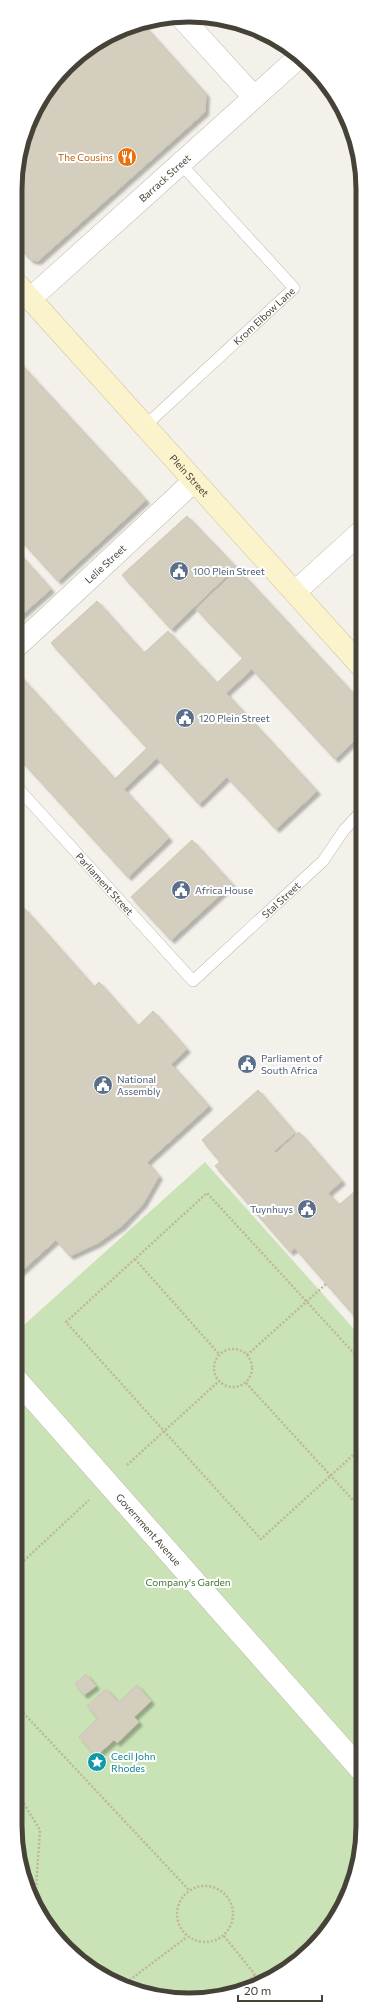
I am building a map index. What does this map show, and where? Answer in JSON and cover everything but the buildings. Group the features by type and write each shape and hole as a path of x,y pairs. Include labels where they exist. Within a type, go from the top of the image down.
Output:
{"street":[{"path":"186,22 254,97"},
{"name":"Barrack Street","path":"23,291 181,164 295,60"},
{"name":"Plein Street","path":"23,291 356,660"},
{"name":"Lelie Street","path":"22,640 194,481"},
{"path":"296,592 356,537"},
{"name":"Government Avenue","path":"22,1386 356,1764"}],"lane":[{"name":"Krom Elbow Lane","path":"145,426 294,288 181,164"},
{"name":"Parliament Street","path":"22,793 193,981"},
{"name":"Stal Street","path":"193,981 323,861 344,830 356,817"}],"path":[{"path":"356,1355 207,1193 66,1322 261,1539 356,1453"},
{"path":"135,1259 219,1354"},
{"path":"247,1355 326,1284"},
{"path":"231,1349 242,1351 247,1355 251,1360 252,1372 246,1383 235,1388 218,1382 213,1371 219,1354 231,1349"},
{"path":"22,1562 107,1482 218,1382"},
{"path":"246,1383 356,1503"},
{"path":"22,1711 189,1890"},
{"path":"22,1801 40,1830 36,1892"},
{"path":"202,1885 217,1887 228,1896 234,1910 232,1924 224,1936 212,1942 199,1942 187,1937 179,1926 176,1913 180,1900 189,1890 202,1885"},
{"path":"224,1936 258,1978"},
{"path":"128,1981 187,1937"},
{"path":"246,1983 255,1975"}],"green space":[{"name":"Company's Garden","path":"205,1162 356,1331 355,1848 347,1880 339,1900 328,1919 315,1936 299,1952 282,1965 263,1976 243,1984 211,1992 178,1993 156,1990 115,1976 96,1965 79,1952 63,1936 44,1910 31,1880 25,1859 22,1837 22,1327"}],"place":[{"name":"The Cousins","path":"127,157"},
{"name":"100 Plein Street","path":"179,571"},
{"name":"120 Plein Street","path":"185,718"},
{"name":"Africa House","path":"181,890"},
{"name":"Parliament of South Africa","path":"247,1064"},
{"name":"National Assembly","path":"103,1085"},
{"name":"Tuynhuys","path":"307,1209"},
{"name":"Cecil John Rhodes","path":"97,1762"}]}
